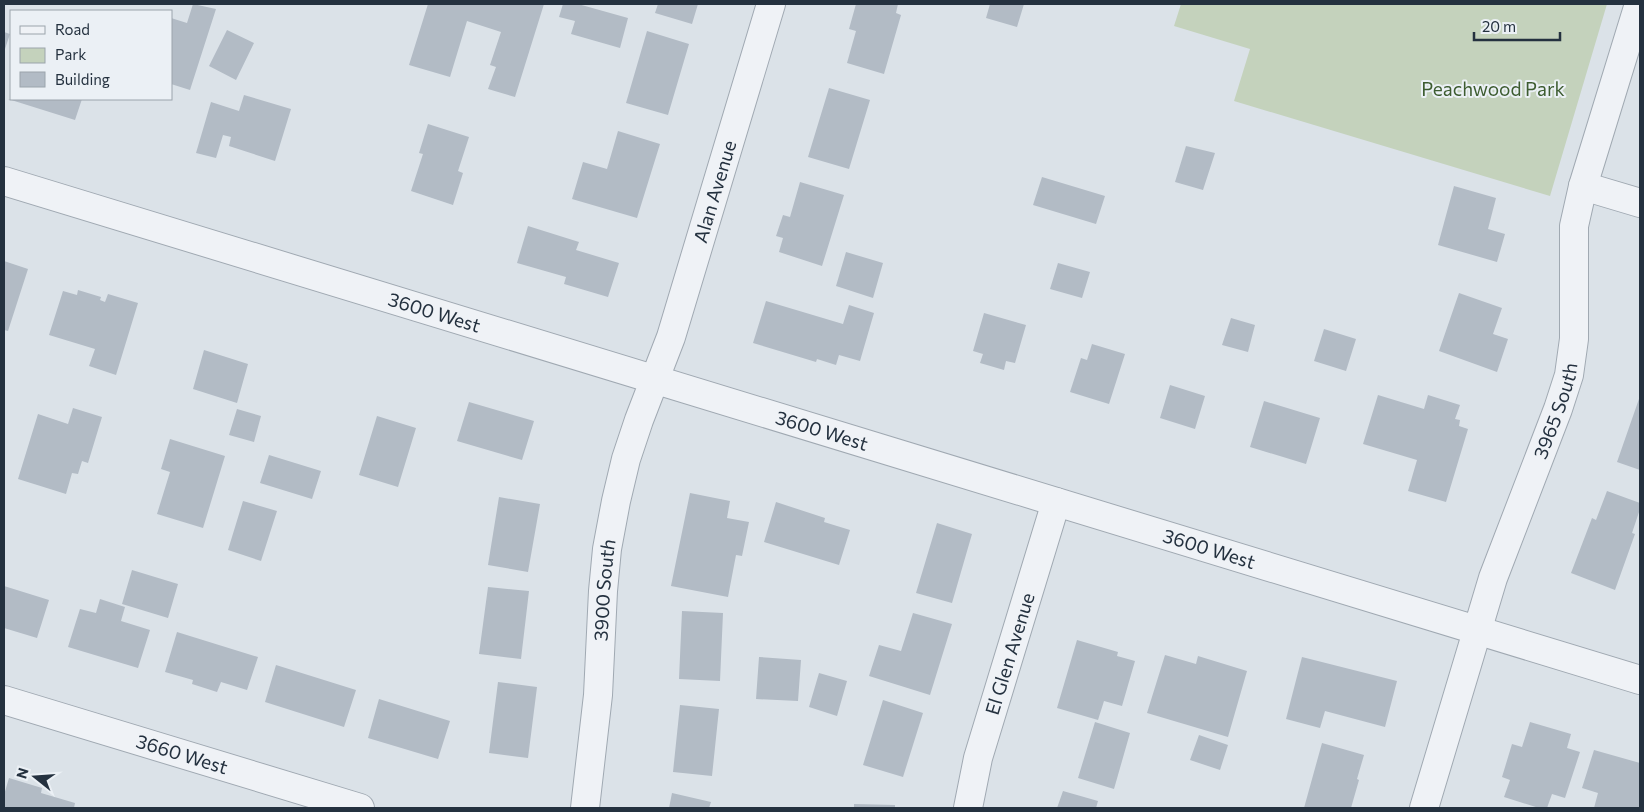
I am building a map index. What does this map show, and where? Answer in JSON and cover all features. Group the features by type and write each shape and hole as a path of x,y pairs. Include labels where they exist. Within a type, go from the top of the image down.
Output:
{"street":[{"name":"Alan Avenue","path":"654,379 671,337 771,4"},
{"name":"3965 South","path":"1424,808 1499,561 1558,409 1569,375 1574,339 1574,226 1583,186 1639,4"},
{"name":"3600 West","path":"4,181 1640,680"},
{"path":"1583,186 1640,204"},
{"name":"3900 South","path":"585,808 598,695 602,591 608,549 616,501 626,459 654,379"},
{"name":"El Glen Avenue","path":"968,808 978,758 1056,502"},
{"name":"3660 West","path":"4,700 360,808"}],"green space":[{"name":"Peachwood Park","path":"1181,4 1607,4 1550,196 1234,101 1250,49 1174,26"}],"building":[{"path":"193,4 216,9 190,90 172,84 172,18 187,23"},
{"path":"428,4 544,4 515,97 488,89 496,67 490,65 501,32 467,21 450,77 409,65"},
{"path":"563,4 578,4 628,18 620,48 571,34 575,21 559,17"},
{"path":"658,4 698,4 692,24 655,13"},
{"path":"856,4 898,4 896,13 901,15 884,74 847,63 856,31 849,29"},
{"path":"990,4 1024,4 1017,27 986,18"},
{"path":"227,30 254,43 236,80 209,66"},
{"path":"647,31 689,44 668,115 626,103"},
{"path":"4,32 10,34 4,52"},
{"path":"829,88 870,100 849,169 808,157"},
{"path":"244,95 291,109 275,161 229,146 231,137 223,135 216,158 196,153 211,102 239,111"},
{"path":"11,100 82,100 75,120"},
{"path":"428,124 469,137 458,171 463,173 453,205 411,191 423,154 419,153"},
{"path":"618,131 660,144 637,218 572,199 583,162 607,169"},
{"path":"1186,146 1215,153 1203,190 1175,182"},
{"path":"1042,177 1105,196 1096,224 1033,205"},
{"path":"800,182 844,195 822,266 779,252 783,238 776,236 783,215 790,217"},
{"path":"1454,186 1496,198 1488,229 1505,234 1497,262 1438,245"},
{"path":"528,226 579,242 576,250 619,263 608,297 564,284 566,277 517,263"},
{"path":"846,252 883,263 873,298 836,286"},
{"path":"4,261 28,269 8,331 4,330"},
{"path":"1058,263 1090,272 1082,298 1050,289"},
{"path":"78,290 101,297 100,300 105,302 108,294 138,303 116,375 89,366 95,349 49,335 63,291 77,295"},
{"path":"1459,293 1502,308 1493,334 1508,339 1497,372 1439,351"},
{"path":"766,301 843,324 849,305 874,313 860,361 839,355 836,365 817,359 816,362 753,343"},
{"path":"984,313 1026,325 1015,363 1006,361 1004,370 980,363 983,354 973,351"},
{"path":"1231,318 1255,325 1248,352 1222,345"},
{"path":"1324,329 1356,339 1346,371 1314,361"},
{"path":"1092,344 1125,354 1109,404 1070,392 1081,358 1087,360"},
{"path":"204,350 248,364 237,403 193,389"},
{"path":"1170,385 1205,396 1195,429 1160,418"},
{"path":"1378,395 1424,409 1428,395 1460,405 1455,419 1460,420 1459,426 1468,429 1446,502 1408,491 1417,460 1363,444"},
{"path":"1640,396 1640,470 1617,462"},
{"path":"1264,401 1320,418 1306,464 1250,447"},
{"path":"469,402 534,421 522,460 457,441"},
{"path":"73,408 102,417 88,463 82,461 78,474 72,473 66,494 18,479 38,414 68,424"},
{"path":"237,409 261,416 254,442 229,435"},
{"path":"377,416 416,428 398,487 359,475"},
{"path":"170,439 225,456 203,528 157,514 170,472 161,469"},
{"path":"269,455 321,471 312,499 260,483"},
{"path":"1607,491 1640,503 1640,509 1632,533 1635,534 1615,590 1571,573 1592,518 1596,520"},
{"path":"690,493 730,501 727,518 749,522 742,556 736,555 728,597 671,586"},
{"path":"499,497 540,504 528,572 488,565"},
{"path":"243,501 277,511 261,561 228,550"},
{"path":"776,502 825,518 824,522 850,530 839,565 764,542"},
{"path":"937,523 972,534 952,603 916,593"},
{"path":"132,570 178,584 168,618 122,604"},
{"path":"4,586 49,600 37,638 4,628"},
{"path":"488,587 529,591 521,659 479,654"},
{"path":"100,599 125,607 121,621 150,630 138,668 68,647 80,609 96,613"},
{"path":"682,611 723,613 720,681 679,679"},
{"path":"913,613 952,624 930,695 869,676 879,645 901,651"},
{"path":"177,632 258,657 247,690 221,682 217,692 192,684 193,680 165,672"},
{"path":"1077,640 1118,652 1117,656 1135,661 1122,706 1104,701 1098,720 1057,708"},
{"path":"1165,655 1196,664 1198,656 1247,671 1228,737 1147,713"},
{"path":"759,657 801,660 798,701 756,699"},
{"path":"1302,657 1397,681 1385,727 1325,711 1320,728 1286,719"},
{"path":"276,665 356,690 344,727 265,702"},
{"path":"819,673 847,681 837,716 809,707"},
{"path":"498,682 537,687 528,758 489,753"},
{"path":"379,699 450,721 438,759 368,738"},
{"path":"883,700 923,713 903,777 863,765"},
{"path":"680,705 719,709 712,776 673,772"},
{"path":"1095,722 1130,733 1114,789 1078,778"},
{"path":"1530,722 1571,734 1567,748 1580,752 1565,798 1552,794 1547,808 1539,808 1504,797 1510,780 1502,777 1512,744 1522,747"},
{"path":"1199,735 1228,745 1220,770 1190,760"},
{"path":"1322,743 1364,755 1351,808 1304,808"},
{"path":"1594,750 1640,763 1640,808 1594,808 1598,793 1582,788"},
{"path":"9,778 42,788 41,793 75,803 74,808 4,808 4,795"},
{"path":"1063,791 1098,801 1096,808 1057,808"},
{"path":"672,793 711,802 709,808 669,808"},
{"path":"854,804 895,805 895,808 854,808"}]}
